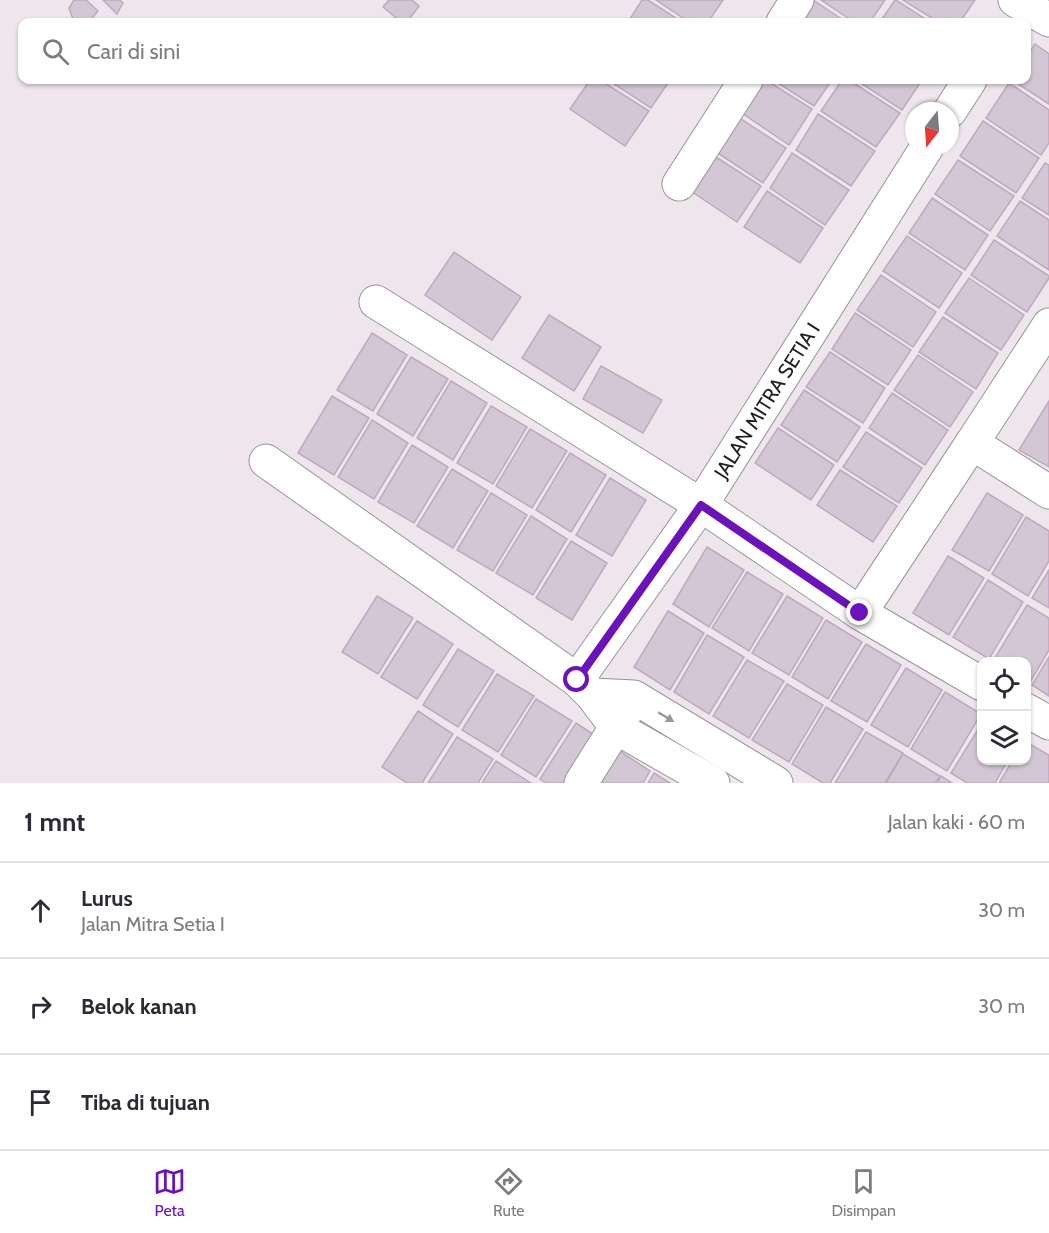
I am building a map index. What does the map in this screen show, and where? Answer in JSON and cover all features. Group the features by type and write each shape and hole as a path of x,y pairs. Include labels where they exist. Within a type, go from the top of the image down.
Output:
{"street":[{"path":"786,18 797,0"},
{"path":"1015,6 1049,20"},
{"path":"679,184 743,84"},
{"path":"956,102 967,84"},
{"name":"JALAN MITRA SETIA I","path":"584,687 921,156"},
{"path":"376,302 701,505 860,613 977,682"},
{"path":"860,613 1049,325"},
{"path":"972,443 1049,492"},
{"path":"266,461 584,687 617,728 713,783"},
{"path":"584,687 634,697 776,783"},
{"path":"581,783 634,697"},
{"path":"1028,711 1049,723"}],"building":[{"path":"74,0 86,0 98,11 92,18 73,18 69,8"},
{"path":"103,0 120,0 123,3 117,14"},
{"path":"389,0 412,0 419,6 410,18 396,18 383,7"},
{"path":"642,0 648,0 676,18 631,18"},
{"path":"656,0 723,0 711,18 683,18"},
{"path":"813,0 840,18 793,18"},
{"path":"821,0 885,0 873,18 848,18"},
{"path":"896,0 924,18 883,18"},
{"path":"903,0 975,0 963,18 932,18"},
{"path":"1035,44 1049,54 1049,104 1018,84 1031,84 1031,50"},
{"path":"587,84 606,84 649,111 625,146 570,109"},
{"path":"614,84 667,84 651,108"},
{"path":"749,84 772,84 812,109 789,145 733,107"},
{"path":"779,84 829,84 814,106"},
{"path":"839,84 855,84 900,113 876,147 821,111"},
{"path":"862,84 919,84 907,102 905,102 902,110"},
{"path":"1010,84 1049,110 1049,143 1041,155 986,118"},
{"path":"730,112 786,148 763,183 707,146"},
{"path":"818,114 875,151 851,186 796,150"},
{"path":"983,121 1039,158 1016,193 960,156"},
{"path":"705,150 761,186 737,222 682,185"},
{"path":"792,153 849,190 825,225 770,188"},
{"path":"958,160 1014,196 990,231 935,194"},
{"path":"1045,163 1049,165 1049,215 1022,198"},
{"path":"767,191 823,228 800,263 744,227"},
{"path":"932,198 988,235 965,270 909,233"},
{"path":"1020,201 1049,220 1049,270 997,236"},
{"path":"907,236 962,273 939,308 883,271"},
{"path":"994,240 1049,276 1027,312 971,275"},
{"path":"454,252 521,297 492,340 425,295"},
{"path":"881,275 936,312 913,347 857,310"},
{"path":"969,278 1024,315 1001,350 945,313"},
{"path":"855,313 911,350 888,385 832,349"},
{"path":"549,315 601,347 574,391 522,358"},
{"path":"943,317 998,353 976,389 919,352"},
{"path":"372,333 407,355 373,411 337,390"},
{"path":"830,352 885,388 863,423 806,387"},
{"path":"918,355 973,392 950,427 894,390"},
{"path":"411,357 448,379 413,436 377,414"},
{"path":"601,366 662,400 643,433 583,399"},
{"path":"451,381 487,403 453,460 417,438"},
{"path":"804,390 860,427 837,462 781,425"},
{"path":"892,393 948,430 925,465 869,428"},
{"path":"332,396 369,418 334,475 298,453"},
{"path":"1049,401 1049,467 1019,450"},
{"path":"491,406 527,427 493,484 457,463"},
{"path":"372,420 408,443 374,499 338,477"},
{"path":"778,428 834,465 811,500 755,463"},
{"path":"530,429 567,451 532,508 496,486"},
{"path":"866,432 922,468 899,503 843,467"},
{"path":"412,445 448,467 414,523 378,502"},
{"path":"570,453 606,475 571,532 536,510"},
{"path":"452,469 488,491 453,548 417,526"},
{"path":"840,470 897,506 873,542 817,505"},
{"path":"610,478 646,500 612,556 576,535"},
{"path":"491,493 527,515 493,571 457,550"},
{"path":"987,493 1023,515 989,571 952,550"},
{"path":"531,516 567,539 533,595 496,573"},
{"path":"1026,517 1049,531 1049,561 1028,596 992,574"},
{"path":"571,541 607,563 572,620 536,598"},
{"path":"707,547 744,570 709,627 673,604"},
{"path":"948,556 984,578 949,635 913,613"},
{"path":"1049,570 1049,608 1032,598"},
{"path":"747,572 783,594 749,651 712,628"},
{"path":"988,580 1023,602 990,657 986,657 953,637"},
{"path":"377,596 413,618 378,674 342,652"},
{"path":"787,596 823,618 789,675 752,653"},
{"path":"1027,605 1049,618 1049,650 1031,681 1031,657 995,657"},
{"path":"668,611 704,633 670,690 634,667"},
{"path":"826,620 862,642 828,699 792,677"},
{"path":"417,621 453,644 417,699 381,677"},
{"path":"707,635 744,657 709,714 674,692"},
{"path":"866,644 901,665 867,722 831,701"},
{"path":"458,649 494,671 458,727 423,705"},
{"path":"1049,657 1049,696 1032,685"},
{"path":"747,660 784,681 749,738 713,716"},
{"path":"906,668 942,690 908,747 871,725"},
{"path":"497,674 534,696 498,752 462,730"},
{"path":"787,684 823,705 789,762 752,740"},
{"path":"945,692 977,712 977,721 947,771 911,749"},
{"path":"536,699 572,721 536,777 501,755"},
{"path":"826,707 863,729 830,783 823,783 792,764"},
{"path":"418,711 453,734 422,783 407,783 382,767"},
{"path":"576,723 602,740 576,783 546,783 540,779"},
{"path":"977,731 977,765 1005,765 995,783 967,783 951,773"},
{"path":"866,732 903,753 885,783 835,783"},
{"path":"457,737 493,759 478,783 428,783"},
{"path":"1031,745 1049,755 1049,783 999,783 1010,765 1031,765"},
{"path":"615,748 650,771 643,783 593,783"},
{"path":"903,754 940,776 935,783 886,783"},
{"path":"496,761 531,783 482,783"},
{"path":"654,773 670,783 648,783"},
{"path":"941,776 952,783 937,783"}],"route":[{"path":"577,680 701,505 860,613"}]}
